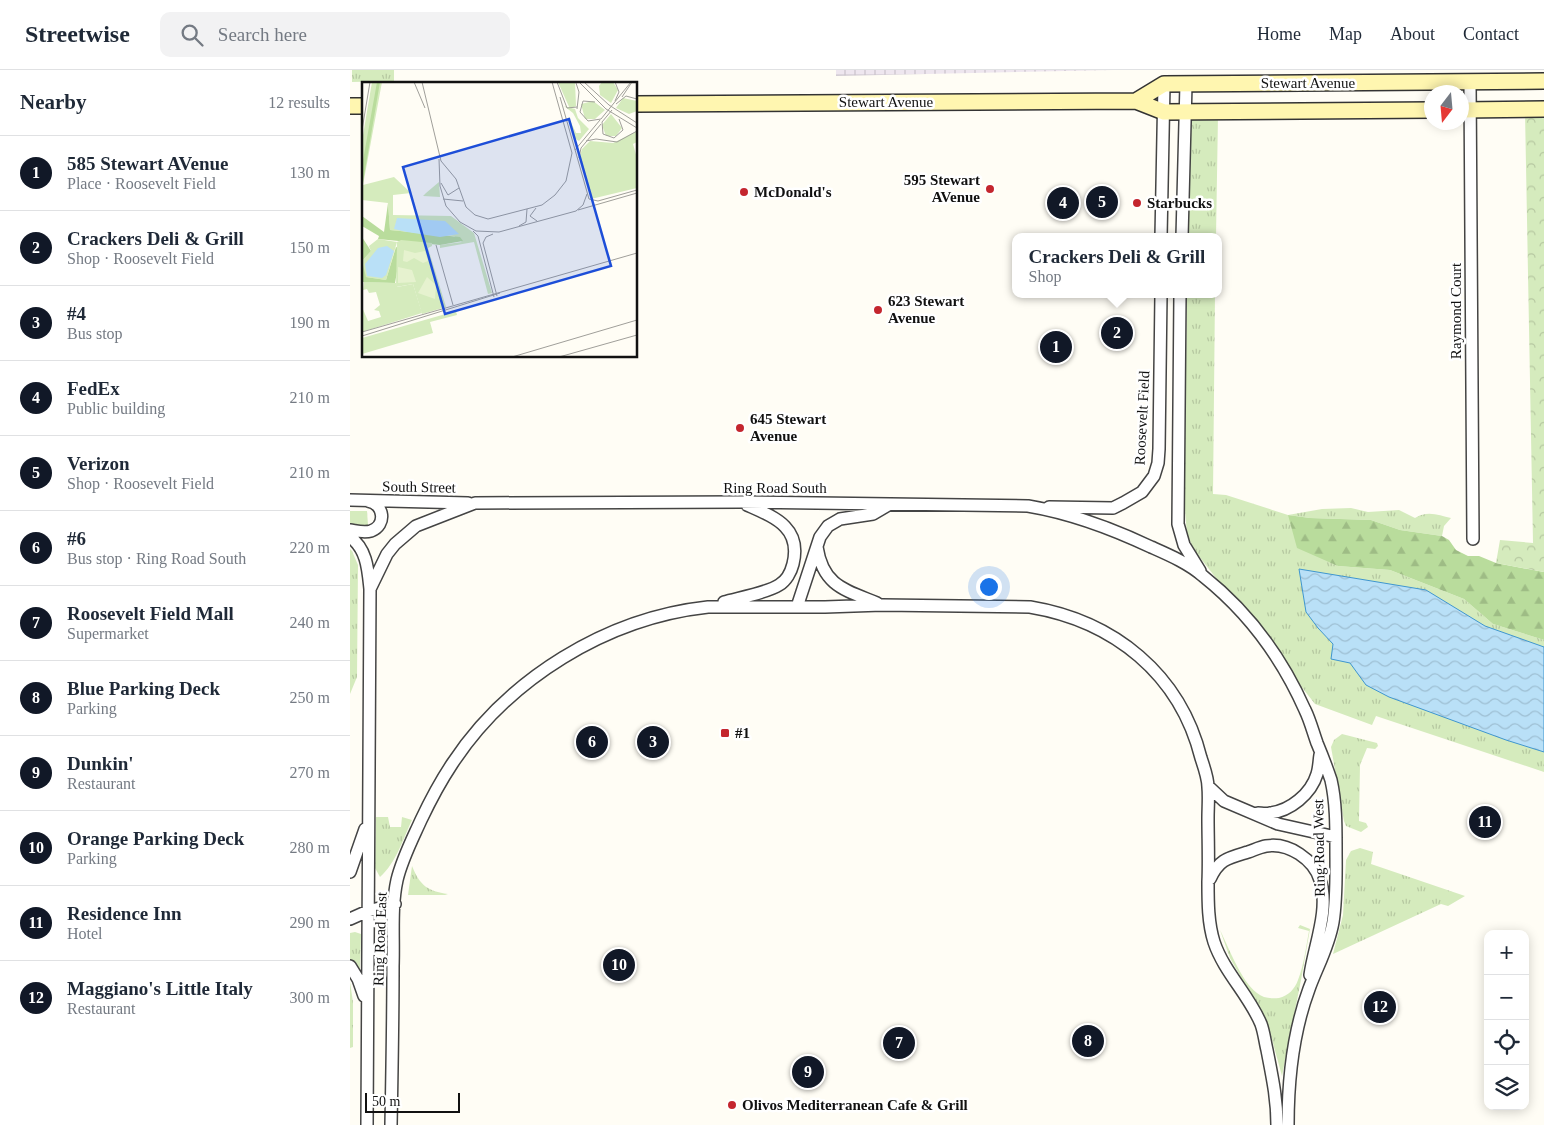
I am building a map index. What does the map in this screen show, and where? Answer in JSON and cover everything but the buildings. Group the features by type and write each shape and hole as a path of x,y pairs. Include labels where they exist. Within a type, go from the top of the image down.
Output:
{"main road":[{"name":"Stewart Avenue","path":"1164,84 1544,81"},
{"path":"1136,101 1164,84"},
{"name":"Stewart Avenue","path":"638,104 1136,101 1164,112 1424,110"},
{"path":"1469,110 1544,109"}],"street":[{"name":"Raymond Court","path":"1469,89 1470,82"},
{"path":"1161,233 1164,84"},
{"path":"1182,233 1186,84"},
{"name":"Raymond Court","path":"1466,130 1472,540"},
{"name":"Roosevelt Field","path":"1040,508 1063,506 1113,508 1142,492 1154,476 1158,463 1159,449 1161,298"},
{"path":"1180,298 1178,524 1184,545 1202,575"},
{"name":"South Street","path":"350,500 475,503"},
{"name":"South Street","path":"350,530 368,532 379,524 382,516 378,505 363,500"},
{"path":"708,606 774,588 784,582 792,568 795,550 789,530 773,516 741,502"},
{"name":"Ring Road South","path":"370,589 394,544 416,526 475,503 741,502 1028,506 1088,522 1128,536 1178,559 1202,575"},
{"path":"797,607 816,545 828,526 840,519 873,514 890,504"},
{"path":"350,537 356,541 366,558 370,589"},
{"path":"816,545 820,564 832,581 851,592 882,605"},
{"name":"Ring Road West","path":"1202,575 1231,602 1272,649 1287,674 1306,711 1331,781 1335,806 1336,885 1333,924 1298,1022 1288,1094 1288,1125"},
{"name":"Ring Road East","path":"367,1125 370,589"},
{"path":"708,606 797,607 882,605 1030,607 1073,617 1099,628 1134,652 1154,670 1170,689 1187,717 1196,738 1208,786 1208,909 1214,942 1228,972 1247,999 1261,1025 1276,1093 1277,1125"},
{"name":"Ring Road East","path":"391,1125 395,892 408,848 435,792 452,764 474,735 510,698 553,665 618,629 657,616 708,606"},
{"path":"1248,812 1270,814 1302,798 1312,785 1317,774 1320,751"},
{"path":"1208,786 1224,801 1278,824 1336,837"},
{"path":"350,872 368,818"},
{"path":"1208,882 1215,868 1221,862 1230,857 1267,846 1283,846 1310,862 1320,880 1323,900 1319,937 1310,974 1309,989"},
{"path":"350,919 368,911 394,904"},
{"path":"350,966 358,978 367,1003"}],"shaded area":[{"path":"836,70 1114,70 836,76"}],"green space":[{"path":"352,70 394,70 394,81 352,82"},
{"path":"1525,112 1544,112 1544,572 1496,563 1500,540 1533,543"},
{"path":"1190,115 1218,115 1216,233 1188,233"},
{"path":"1187,298 1215,298 1213,494 1226,495 1288,515 1338,566 1390,570 1464,599 1493,624 1544,640 1544,772 1376,716 1372,725 1315,704 1194,550 1187,534 1184,498"},
{"path":"1351,508 1368,512 1399,510 1415,518 1428,514 1451,518 1444,526 1442,536 1400,530 1371,520 1310,518 1288,515 1322,509"},
{"path":"350,511 367,511 368,525 350,525"},
{"path":"1288,515 1310,518 1371,520 1400,530 1442,536 1449,540 1456,550 1468,556 1479,556 1496,563 1544,572 1544,640 1493,624 1464,599 1390,570 1338,566 1297,548"},
{"path":"350,549 358,565 357,677 350,694"},
{"path":"1342,734 1377,743 1378,746 1375,749 1367,748 1360,765 1359,821 1366,823 1368,827 1361,832 1346,826 1344,821 1331,747 1334,740"},
{"path":"376,817 388,817 390,827 401,827 402,817 412,820 395,858 380,877 375,868"},
{"path":"1360,848 1373,852 1371,864 1465,896 1448,906 1441,904 1333,954 1343,915 1346,860 1351,851"},
{"path":"412,866 418,878 425,886 448,894 408,895"},
{"path":"1300,925 1310,929 1282,1076 1268,1025 1230,958 1220,930 1236,964 1251,988 1267,998 1276,998 1291,992 1300,974 1309,931 1298,928"},
{"path":"350,933 361,934 360,970 350,960"},
{"path":"350,982 353,1002 353,1047 350,1048"}],"water":[{"path":"1299,569 1426,590 1485,626 1544,647 1544,752 1389,697 1366,685 1350,663 1331,659 1333,644 1306,612"}],"place":[{"name":"595 Stewart AVenue","path":"990,189"},
{"name":"McDonald's","path":"744,192"},
{"name":"Verizon","path":"1102,202"},
{"name":"FedEx","path":"1063,203"},
{"name":"Starbucks","path":"1137,203"},
{"name":"623 Stewart Avenue","path":"878,310"},
{"name":"Crackers Deli & Grill","path":"1117,333"},
{"name":"585 Stewart AVenue","path":"1056,347"},
{"name":"645 Stewart Avenue","path":"740,428"},
{"name":"#1","path":"725,733"},
{"name":"#6","path":"592,742"},
{"name":"#4","path":"653,742"},
{"name":"Residence Inn","path":"1485,822"},
{"name":"Orange Parking Deck","path":"619,965"},
{"name":"Maggiano's Little Italy","path":"1380,1007"},
{"name":"Blue Parking Deck","path":"1088,1041"},
{"name":"Roosevelt Field Mall","path":"899,1043"},
{"name":"Dunkin'","path":"808,1072"},
{"name":"Olivos Mediterranean Cafe & Grill","path":"732,1105"}]}
